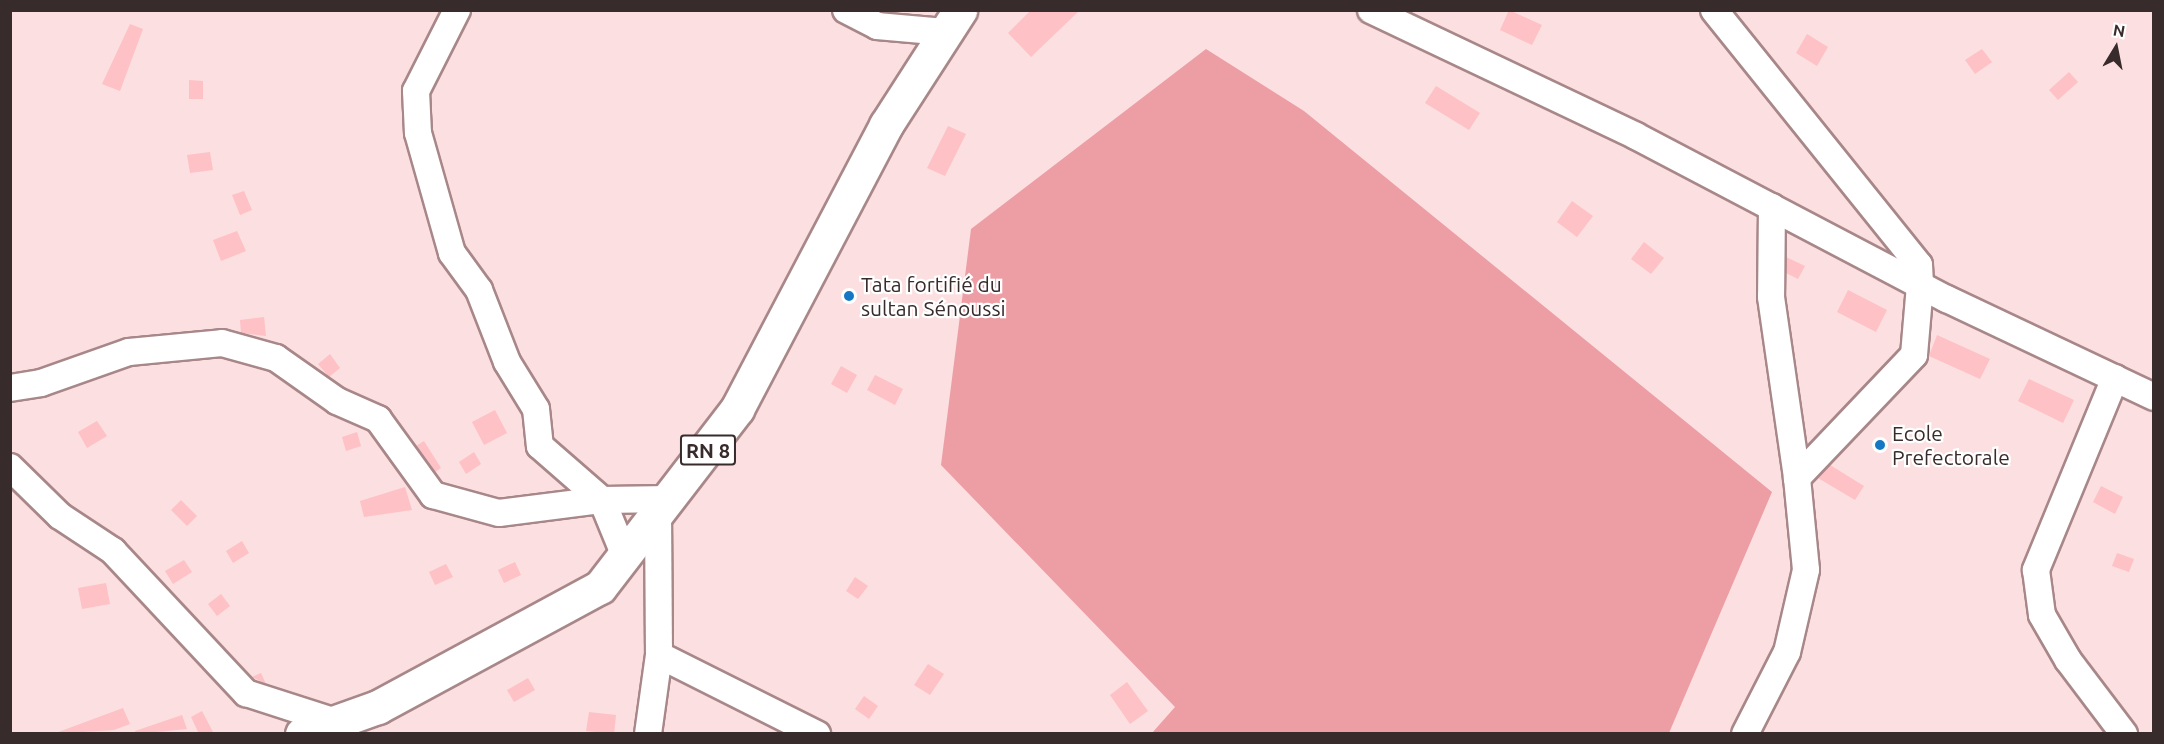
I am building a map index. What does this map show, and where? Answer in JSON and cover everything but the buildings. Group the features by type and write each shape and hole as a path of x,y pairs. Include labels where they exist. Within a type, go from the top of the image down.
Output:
{"main road":[{"name":"RN 8","path":"302,734 378,707 600,587 665,508 737,409 886,125 952,21"}],"street":[{"path":"457,10 416,91 418,132 452,253 479,290 507,362 536,410 540,446 602,500 626,556"},
{"path":"846,10 877,26 952,21"},
{"path":"1371,10 1636,136 1920,285 2154,397"},
{"path":"1714,10 1919,265 1920,285 1914,355 1797,478"},
{"path":"1745,734 1787,652 1806,570 1797,478 1771,297 1767,243 1772,207"},
{"path":"10,388 41,383 129,352 222,343 276,358 337,401 378,419 433,495 499,513 602,500 665,508 659,655 648,734"},
{"path":"2115,378 2036,570 2042,615 2068,660 2124,734"},
{"path":"10,467 60,516 113,551 246,693 336,722"},
{"path":"659,655 817,734"}],"shaded area":[{"path":"1206,49 1304,111 1772,492 1669,733 1152,733 1175,707 941,465 971,229"}],"place":[{"name":"Tata fortifié du sultan Sénoussi","path":"849,296"},
{"name":"Ecole Prefectorale","path":"1880,445"}]}
